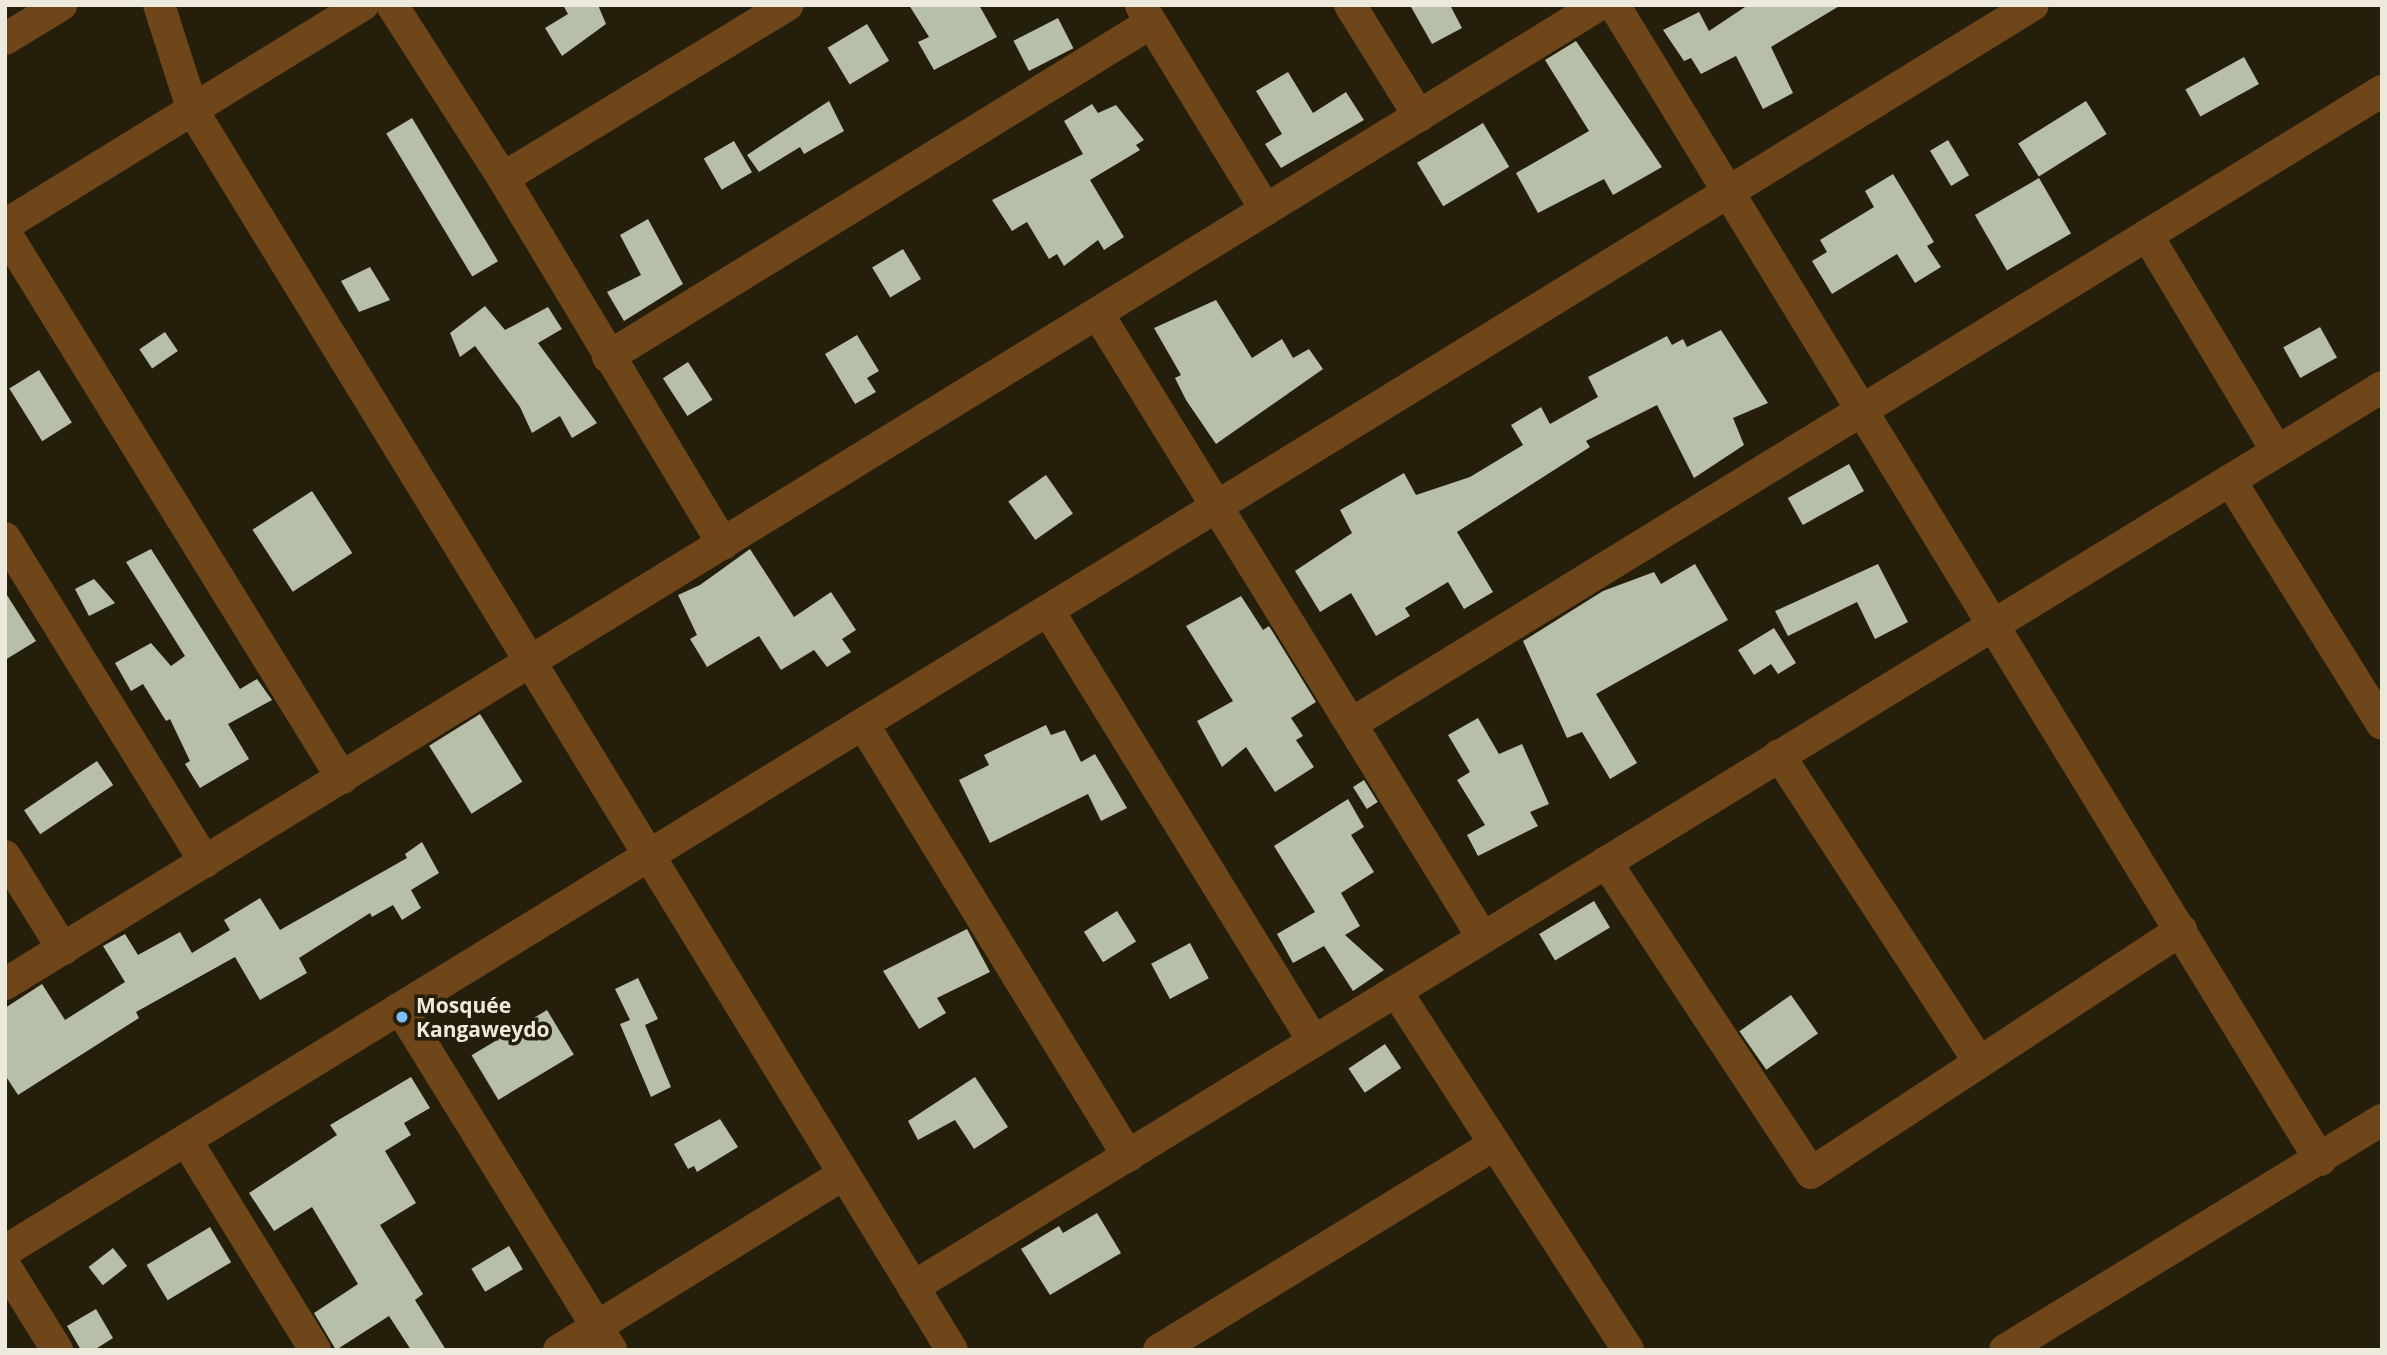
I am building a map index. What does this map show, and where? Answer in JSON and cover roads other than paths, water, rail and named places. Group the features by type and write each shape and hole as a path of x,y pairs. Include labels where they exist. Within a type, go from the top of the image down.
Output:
{"street":[{"path":"5,40 61,5"},
{"path":"159,5 193,111 528,663 952,1350"},
{"path":"5,225 363,5"},
{"path":"392,5 503,178 608,357 723,544"},
{"path":"503,178 788,5"},
{"path":"1350,5 1419,116"},
{"path":"5,984 1599,5"},
{"path":"1614,5 1995,624 2320,1160"},
{"path":"5,1251 2033,5"},
{"path":"608,357 1146,14 1266,210"},
{"path":"1351,724 2382,91"},
{"path":"5,232 342,778"},
{"path":"2147,235 2277,451"},
{"path":"1098,314 1483,938"},
{"path":"913,1287 2382,387"},
{"path":"2230,480 2382,723"},
{"path":"5,538 205,862"},
{"path":"1048,610 1314,1042"},
{"path":"863,724 1128,1156"},
{"path":"1779,755 1979,1062"},
{"path":"5,856 63,949"},
{"path":"1606,862 1811,1173 2181,930"},
{"path":"1396,991 1628,1350"},
{"path":"400,1008 604,1338"},
{"path":"2005,1350 2382,1120"},
{"path":"186,1140 315,1350"},
{"path":"1159,1350 1495,1144"},
{"path":"559,1350 604,1338 844,1174"},
{"path":"5,1266 57,1350"}],"place":[{"name":"Mosquée Kangaweydo","path":"402,1017"}]}
